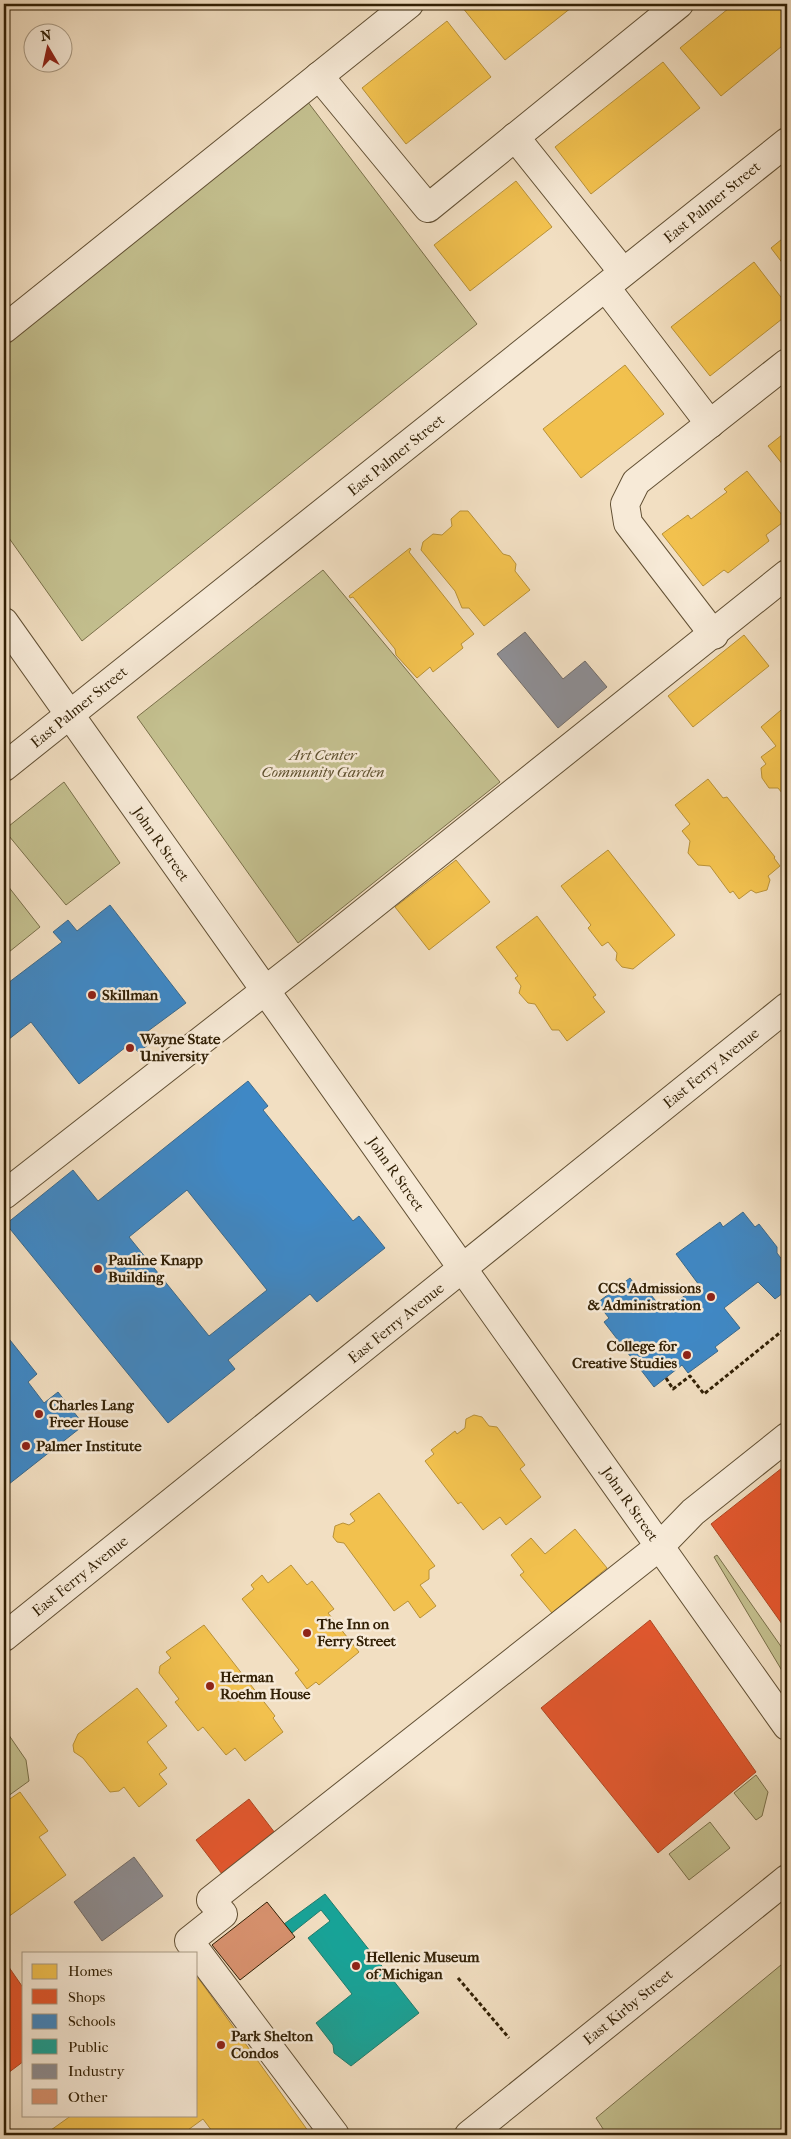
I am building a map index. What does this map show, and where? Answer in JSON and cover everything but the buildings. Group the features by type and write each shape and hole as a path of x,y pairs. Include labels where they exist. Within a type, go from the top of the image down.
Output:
{"street":[{"path":"4,328 409,4"},
{"path":"319,76 428,208 679,4"},
{"path":"515,137 614,280 710,424"},
{"name":"East Palmer Street","path":"4,768 787,142"},
{"path":"714,635 628,523 625,504 636,482 787,363"},
{"path":"4,1195 714,635 787,574"},
{"name":"John R Street","path":"4,622 787,1726"},
{"name":"East Ferry Avenue","path":"4,1637 787,1007"},
{"path":"336,2135 189,1940 223,1914 211,1900 660,1546 693,1512 787,1437"},
{"name":"East Kirby Street","path":"469,2135 787,1878"}],"path":[{"path":"666,1378 673,1389 690,1376 704,1394 787,1327"},
{"path":"458,1978 509,2038"}],"green space":[{"path":"304,97 477,324 82,641 4,531 4,342"},
{"name":"Art Center Community Garden","path":"323,570 500,782 298,943 137,717"},
{"path":"64,782 120,863 66,905 4,830"},
{"path":"4,881 40,927 4,956"},
{"path":"717,1555 787,1655 787,1679 714,1557"},
{"path":"4,1728 26,1760 29,1781 4,1799"},
{"path":"756,1775 768,1792 762,1816 756,1820 734,1793"},
{"path":"710,1822 730,1848 689,1880 669,1854"},
{"path":"787,1960 787,2135 607,2135 596,2118"}],"place":[{"name":"Skillman","path":"92,995"},
{"name":"Wayne State University","path":"130,1048"},
{"name":"Pauline Knapp Building","path":"98,1269"},
{"name":"CCS Admissions & Administration","path":"711,1297"},
{"name":"College for Creative Studies","path":"687,1355"},
{"name":"Charles Lang Freer House","path":"39,1414"},
{"name":"Palmer Institute","path":"26,1446"},
{"name":"The Inn on Ferry Street","path":"307,1633"},
{"name":"Herman Roehm House","path":"210,1686"},
{"name":"Hellenic Museum of Michigan","path":"356,1966"},
{"name":"Park Shelton Condos","path":"221,2045"}]}
